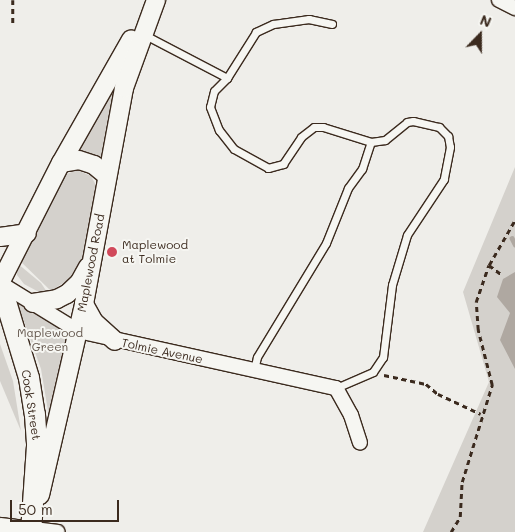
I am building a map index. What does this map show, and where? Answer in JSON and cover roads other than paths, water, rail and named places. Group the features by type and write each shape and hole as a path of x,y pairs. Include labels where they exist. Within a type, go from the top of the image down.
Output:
{"main road":[{"name":"Cook Street","path":"0,283 29,378 35,415 37,446 31,531"}],"street":[{"name":"Maplewood Road","path":"31,531 84,304 124,88 155,0"},
{"name":"Maplewood Road","path":"0,283 27,234 61,163 155,0"},
{"path":"499,0 515,8"},
{"path":"61,163 78,160 94,165 107,176"},
{"path":"0,237 27,234"},
{"path":"33,303 57,299 67,294 79,283 92,260"},
{"name":"Tolmie Avenue","path":"0,283 78,332 336,388"},
{"path":"84,304 94,322 115,341"},
{"path":"336,388 351,415 360,443"},
{"path":"0,525 31,531 58,532"}],"lane":[{"path":"332,24 309,19 262,28 250,39 227,78 211,98 212,118 234,149 258,165 268,168 283,164 302,137 314,127 324,127 371,142 385,140 407,122 414,121 439,127 448,136 450,147 444,179 408,235 388,303 383,358 373,372 336,388"},
{"path":"142,34 227,78"},
{"path":"254,370 257,357 326,243 348,188 362,169 371,142"}],"waterway":[{"path":"512,238 515,244"}],"place":[{"name":"Maplewood at Tolmie","path":"112,252"}],"park label":[{"name":"Maplewood Green","path":"50,340"}]}
